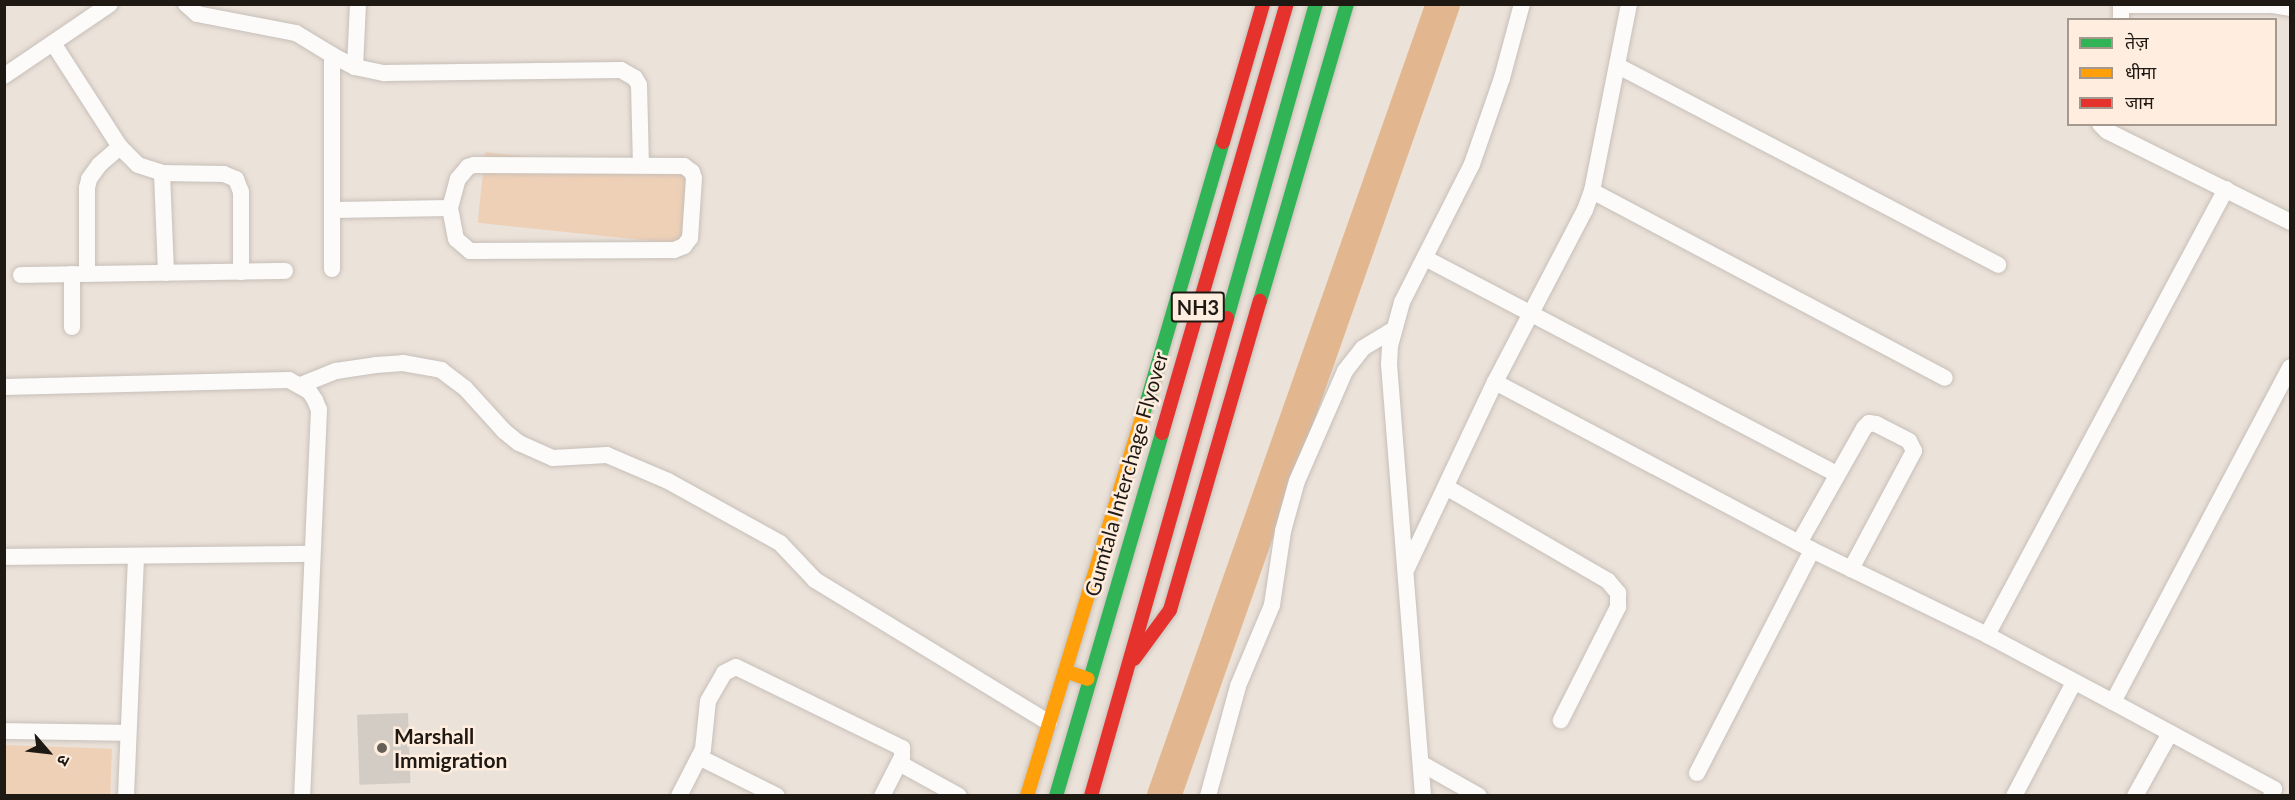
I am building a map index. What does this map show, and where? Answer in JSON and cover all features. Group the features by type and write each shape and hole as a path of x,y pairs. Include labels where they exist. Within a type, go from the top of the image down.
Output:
{"main road":[{"path":"1027,795 1110,529 1263,4"},
{"name":"Gumtala Interchage Flyover","path":"1088,679 1287,4"},
{"name":"NH3","path":"1091,795 1316,4"},
{"path":"1127,668 1170,610 1347,4"},
{"path":"1065,671 1088,679"},
{"name":"NH3","path":"1056,795 1088,679"}],"street":[{"path":"4,76 110,4"},
{"path":"186,4 197,14 296,33 355,68 384,73 621,70 635,78 639,85 641,165"},
{"path":"355,68 358,4"},
{"path":"1424,795 1389,365 1393,330 1402,302 1472,164 1502,78 1522,4"},
{"path":"1406,569 1495,382 1577,228 1592,191 1629,4"},
{"path":"2121,5 2272,5 2290,8"},
{"path":"53,43 120,147 138,165 162,173 224,174 240,184 241,272"},
{"path":"332,56 332,269"},
{"path":"1618,66 1998,265"},
{"path":"2102,126 2107,131 2290,222"},
{"path":"72,327 80,274 89,179 99,165 120,147"},
{"path":"474,165 684,166 692,172 690,238 680,249 470,251 456,240 450,208 458,178 468,167 474,165"},
{"path":"162,173 166,273"},
{"path":"1987,636 2226,189"},
{"path":"1592,191 1945,378"},
{"path":"333,210 450,208"},
{"path":"1425,258 1837,474"},
{"path":"21,275 285,272"},
{"path":"1208,795 1238,686 1272,605 1283,531 1297,481 1345,371 1370,342 1393,330"},
{"path":"301,385 336,371 376,364 403,363 441,370 465,388 504,431 519,443 553,458 607,455 668,480 780,543 815,580 1049,723"},
{"path":"2113,702 2290,367"},
{"path":"4,387 289,380 309,391 319,410 303,795"},
{"path":"1495,382 1806,547 1987,636 2113,702 2277,793"},
{"path":"1698,774 1806,547 1837,474 1864,428 1869,423 1876,424 1909,441 1914,447 1912,455 1851,569"},
{"path":"1446,487 1608,582 1618,593 1617,607 1561,720"},
{"path":"4,557 312,555"},
{"path":"126,795 136,556"},
{"path":"679,795 699,757 707,733 708,700 724,673 736,667 899,746 904,754 882,795"},
{"path":"2014,795 2074,682"},
{"path":"4,731 128,732"},
{"path":"2135,795 2170,733"},
{"path":"699,757 777,795"},
{"path":"899,764 958,795"},
{"path":"1422,764 1479,795"}],"shaded area":[{"path":"485,152 693,174 686,245 478,223"},
{"path":"5,745 112,749 110,796 4,795"}],"building":[{"name":"Marshall Immigration","path":"408,713 410,783 359,785 357,715"}],"waterway":[{"path":"1164,796 1443,4"}],"traffic: fast":[{"path":"1227,318 1316,4"},
{"path":"1260,301 1347,4"},
{"path":"1143,415 1223,142"},
{"path":"1056,796 1162,433"}],"traffic: slow":[{"path":"1027,796 1143,415"},
{"path":"1065,671 1088,679"}],"traffic: jam":[{"path":"1223,142 1263,4"},
{"path":"1162,433 1287,4"},
{"path":"1134,659 1170,610 1260,301"},
{"path":"1091,796 1227,318"}],"place":[{"name":"Marshall Immigration","path":"382,748"}]}
